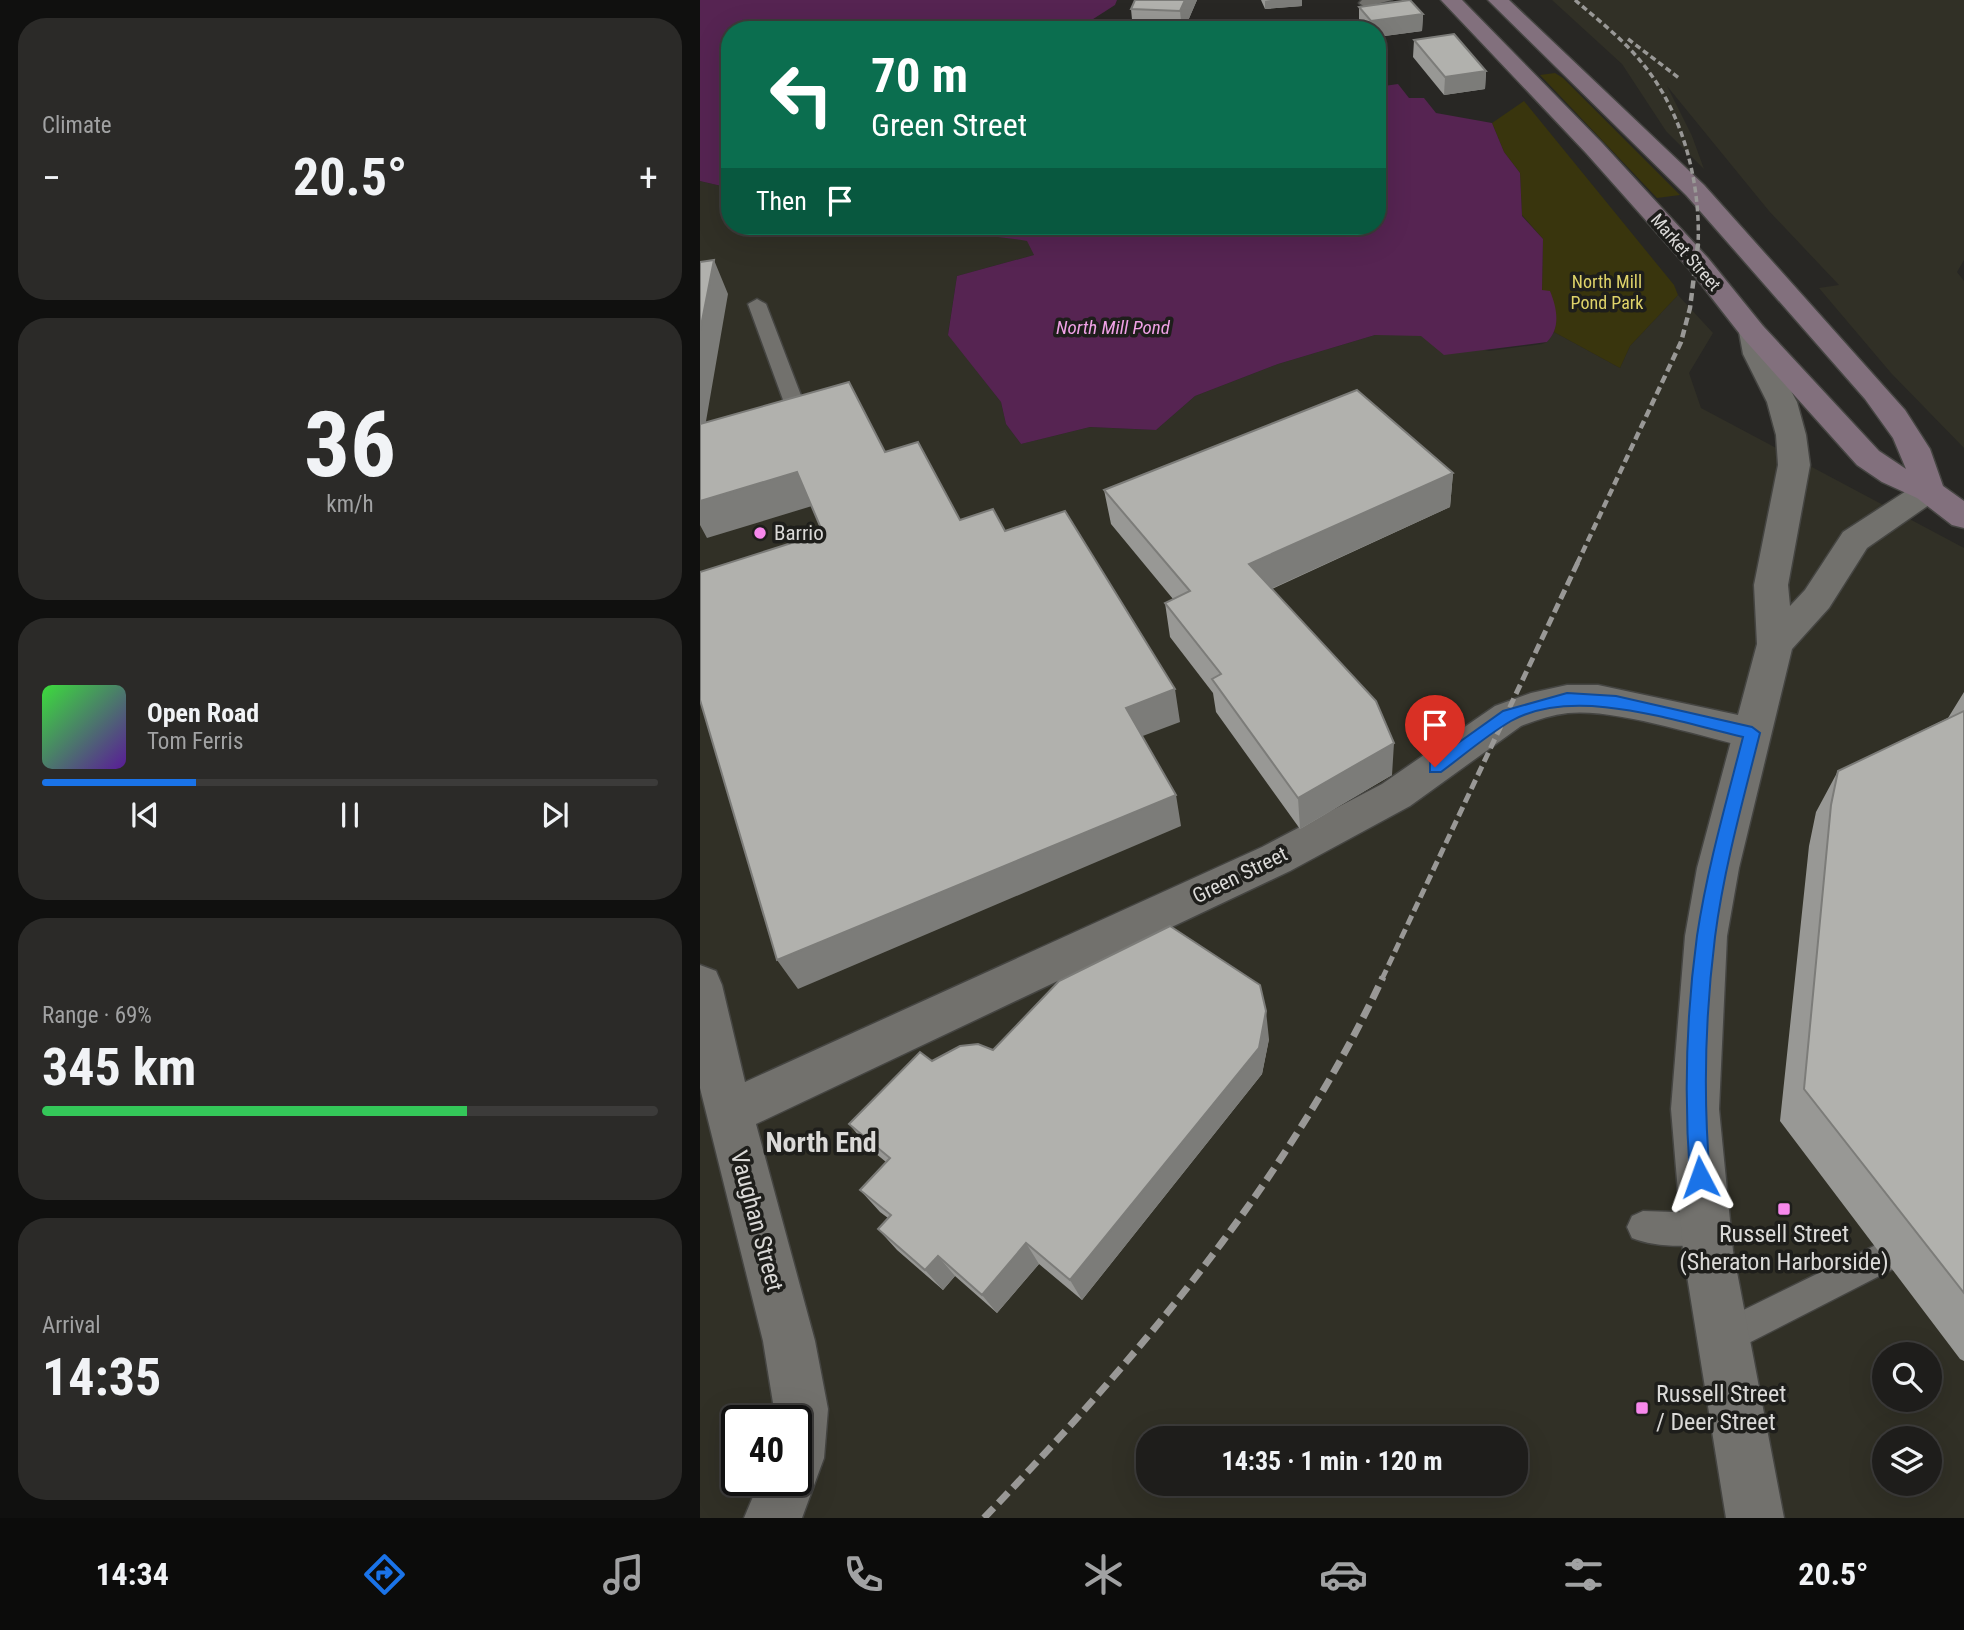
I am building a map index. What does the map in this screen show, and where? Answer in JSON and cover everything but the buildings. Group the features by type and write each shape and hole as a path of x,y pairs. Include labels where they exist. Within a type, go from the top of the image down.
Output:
{"main road":[{"name":"Market Street","path":"1451,0 1603,157 1699,264 1753,332 1868,458 1893,475 1928,491 1964,517"},
{"path":"1498,0 1695,190 1875,393 1903,427 1921,457 1928,491"}],"street":[{"path":"1753,332 1757,354 1782,402 1793,446 1793,482 1783,513 1770,585 1775,644 1718,868 1706,936 1695,1109 1705,1229 1721,1339 1755,1518"},
{"path":"1775,644 1817,599 1855,540 1928,491"},
{"name":"Green Street","path":"729,1113 1276,859 1396,795 1508,716 1531,707 1567,699 1598,699 1752,733"},
{"name":"Vaughan Street","path":"700,985 729,1113 789,1341 800,1405"},
{"path":"773,1518 782,1496"}],"lane":[{"path":"1365,3 1385,0"},
{"path":"757,304 797,411 761,421"},
{"path":"1643,1227 1705,1229"},
{"path":"1721,1339 1882,1258"}],"shaded area":[{"path":"1552,0 1964,0 1964,260 1957,272 1964,281 1964,448 1891,373 1819,288 1839,285 1769,211 1667,86 1692,136 1704,169 1666,131 1622,64"},
{"path":"700,181 721,186 721,235 989,235 1027,240 1034,255 957,276 948,334 1001,402 1006,424 1021,444 1090,427 1156,430 1195,396 1278,364 1375,335 1421,335 1489,351 1542,344 1547,342 1554,332 1620,368 1630,346 1678,295 1713,333 1689,373 1701,408 1964,548 1964,1518 700,1518"}],"green space":[{"path":"1555,73 1680,195 1657,198 1540,75"},
{"name":"North Mill Pond Park","path":"1524,101 1674,285 1678,295 1630,346 1620,368 1554,332 1556,323 1550,291 1542,291 1543,239 1522,215 1520,173 1504,152 1492,123"}],"water":[{"path":"700,0 1117,0 1115,5 1090,21 721,21 721,186 700,181"},
{"name":"North Mill Pond","path":"1398,84 1409,98 1424,98 1436,113 1492,123 1504,152 1520,173 1522,216 1543,239 1542,290 1550,291 1556,318 1554,331 1547,342 1444,355 1421,336 1375,335 1278,364 1195,396 1156,430 1090,427 1021,444 1006,424 1001,402 948,335 957,276 1034,255 1027,241 974,235 1386,235 1386,86"}],"railway":[{"path":"1575,0 1635,54 1668,103 1679,126 1692,173 1698,244"},
{"path":"1628,39 1679,78"},
{"path":"1577,564 1681,342 1690,308 1698,244"},
{"path":"1382,978 1578,562"},
{"path":"984,1518 1099,1394 1206,1264 1302,1126 1382,978"}],"place":[{"name":"Barrio","path":"760,533"},
{"name":"Russell Street (Sheraton Harborside)","path":"1784,1209"},
{"name":"Russell Street / Deer Street","path":"1642,1408"}],"district":[{"name":"North End","path":"821,1142"}],"route":[{"path":"1435,767 1508,716 1531,707 1567,699 1616,702 1752,733 1718,868 1706,936 1696,1048 1695,1109 1700,1177"}]}
